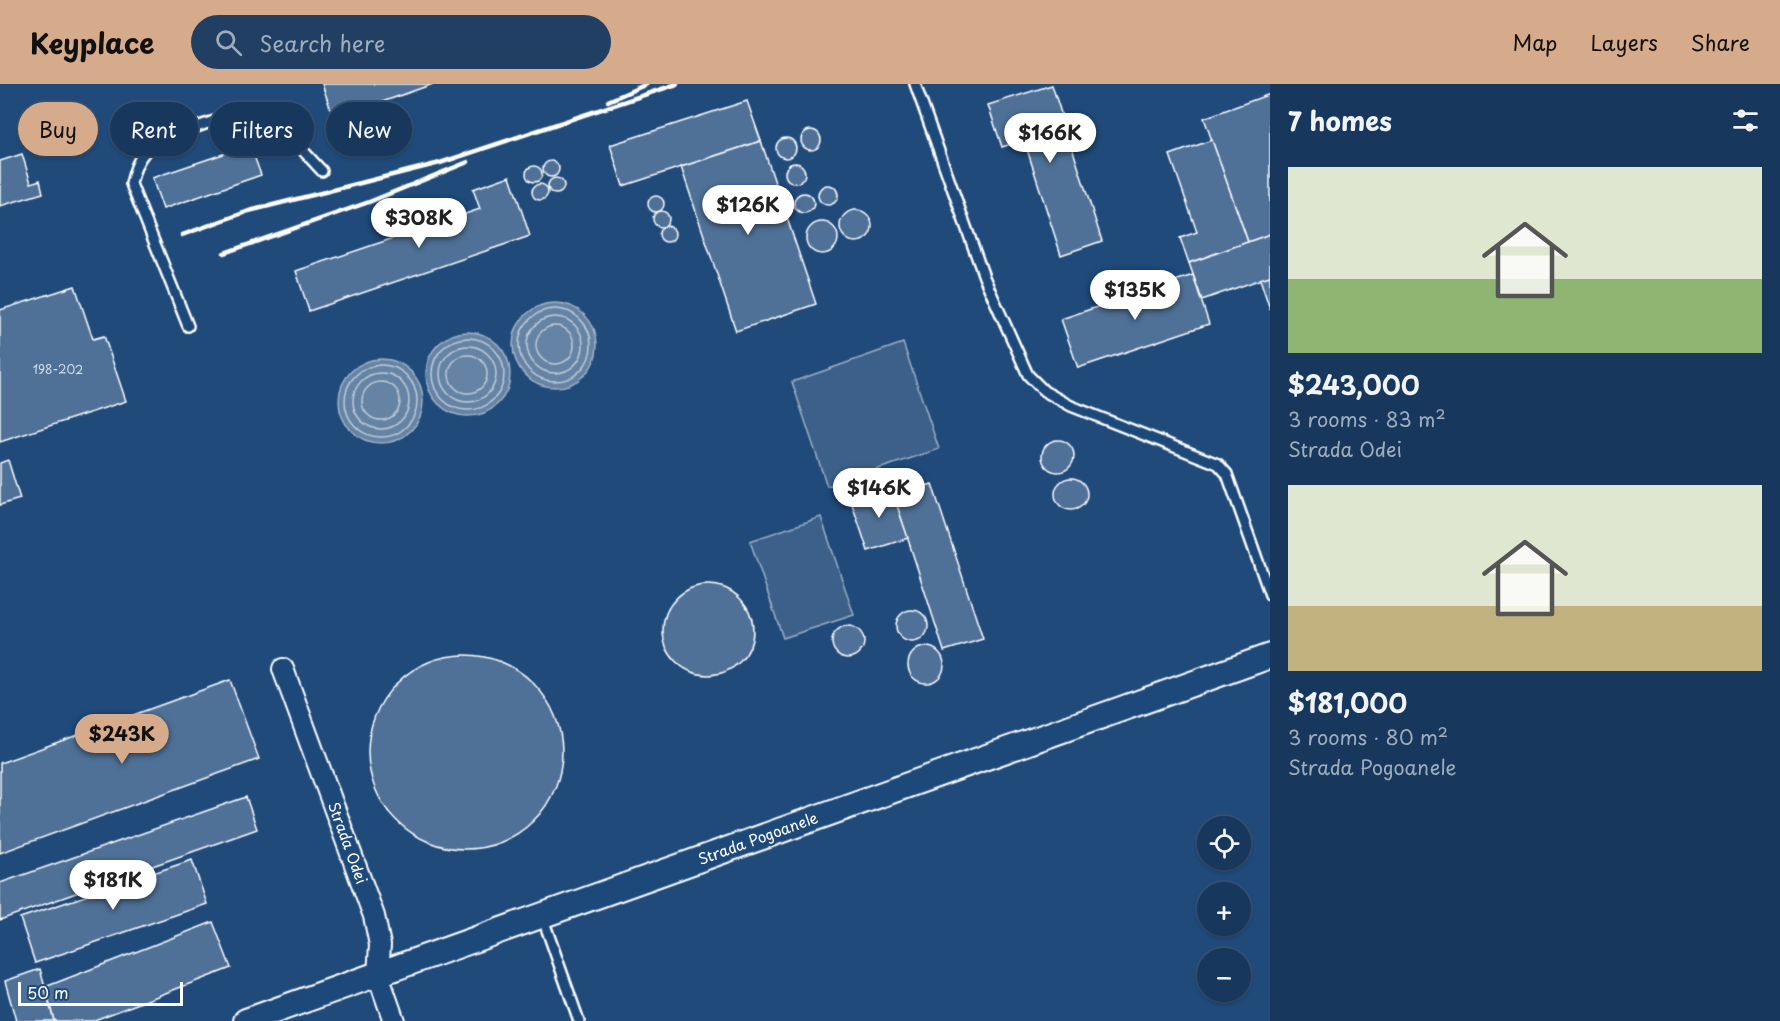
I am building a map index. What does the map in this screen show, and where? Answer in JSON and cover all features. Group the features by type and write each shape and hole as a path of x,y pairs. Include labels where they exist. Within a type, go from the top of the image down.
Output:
{"street":[{"name":"Strada Pogoanele","path":"246,1021 1270,656"},
{"name":"Strada Odei","path":"283,669 374,916 380,945 378,975 394,1021"}],"lane":[{"path":"915,84 984,277 1028,375 1044,391 1071,406 1218,464 1227,474 1270,595"},
{"path":"188,326 131,184 135,166 149,147 220,118 253,112 269,118 322,171"},
{"path":"542,916 579,1021"}],"shaded area":[{"path":"903,343 939,449 827,486 792,382"},
{"path":"821,517 854,615 783,638 750,541"}],"water":[{"path":"555,303 571,306 585,315 594,329 597,345 594,361 585,375 571,384 555,387 539,384 525,375 516,361 513,345 516,329 525,315 539,306"},
{"path":"468,332 484,335 498,344 507,358 510,374 507,390 498,404 484,413 468,416 452,413 438,404 429,390 426,374 429,358 438,344 452,335"},
{"path":"381,359 397,362 411,371 420,385 423,401 420,417 411,431 397,440 381,443 365,440 351,431 342,417 339,401 342,385 351,371 365,362"}],"building":[{"path":"322,84 433,84 382,102 328,102"},
{"path":"1052,85 1102,241 1061,255 1024,140 1002,147 988,105"},
{"path":"1270,94 1270,234 1248,242 1204,118"},
{"path":"747,101 761,141 623,186 610,145"},
{"path":"811,130 818,133 821,140 818,147 811,150 804,147 801,140 804,133"},
{"path":"786,138 793,141 796,148 793,155 786,158 779,155 776,148 779,141"},
{"path":"1212,140 1248,242 1189,263 1180,238 1197,232 1170,155"},
{"path":"761,141 816,304 736,331 681,167"},
{"path":"23,156 31,183 40,180 43,193 0,206 0,161"},
{"path":"217,156 254,156 261,175 163,209 152,178"},
{"path":"551,161 559,169 551,177 543,169"},
{"path":"795,163 802,166 805,173 802,180 795,183 788,180 785,173 788,166"},
{"path":"534,166 542,174 534,182 526,174"},
{"path":"510,176 530,236 309,311 296,271 480,209 473,189"},
{"path":"556,178 564,186 556,194 548,186"},
{"path":"540,184 548,192 540,200 532,192"},
{"path":"828,185 835,188 838,195 835,202 828,205 821,202 818,195 821,188"},
{"path":"804,193 811,196 814,203 811,210 804,213 797,210 794,203 797,196"},
{"path":"656,196 664,204 656,212 648,204"},
{"path":"856,210 867,215 872,226 867,237 856,242 845,237 840,226 845,215"},
{"path":"661,211 669,219 661,227 653,219"},
{"path":"822,222 833,227 838,238 833,249 822,254 811,249 806,238 811,227"},
{"path":"667,226 675,234 667,242 659,234"},
{"path":"1270,234 1270,276 1202,300 1189,263"},
{"path":"1193,275 1209,324 1078,368 1061,319"},
{"path":"1270,276 1270,309 1260,279"},
{"path":"75,286 93,339 104,336 126,401 0,442 0,310"},
{"path":"1058,440 1069,445 1074,456 1069,467 1058,472 1047,467 1042,456 1047,445"},
{"path":"8,460 20,499 0,505 0,463"},
{"path":"1071,478 1082,483 1087,494 1082,505 1071,510 1060,505 1055,494 1060,483"},
{"path":"932,484 983,639 944,651 894,496"},
{"path":"891,488 908,538 868,551 851,501"},
{"path":"708,585 725,588 740,598 750,613 753,630 750,647 740,662 725,672 708,675 691,672 676,662 666,647 663,630 666,613 676,598 691,588"},
{"path":"912,610 923,615 928,626 923,637 912,642 901,637 896,626 901,615"},
{"path":"848,626 859,631 864,642 859,653 848,658 837,653 832,642 837,631"},
{"path":"926,647 939,652 944,665 939,678 926,683 913,678 908,665 913,652"},
{"path":"455,655 475,655 511,666 534,683 546,698 555,715 562,742 562,762 555,789 546,806 534,821 519,833 502,842 475,849 455,849 419,838 390,814 379,798 372,780 368,762 368,742 379,706 403,677 419,666 437,659"},
{"path":"230,680 259,759 0,853 0,763"},
{"path":"246,797 257,829 0,920 0,883"},
{"path":"192,860 207,904 35,963 20,918"},
{"path":"213,922 231,968 92,1021 54,1021 45,987"},
{"path":"40,969 54,1021 16,1021 5,981"}],"railway":[{"path":"608,101 647,84"},
{"path":"182,235 249,211 440,163 677,84"},
{"path":"224,253 369,202 468,162"}]}
